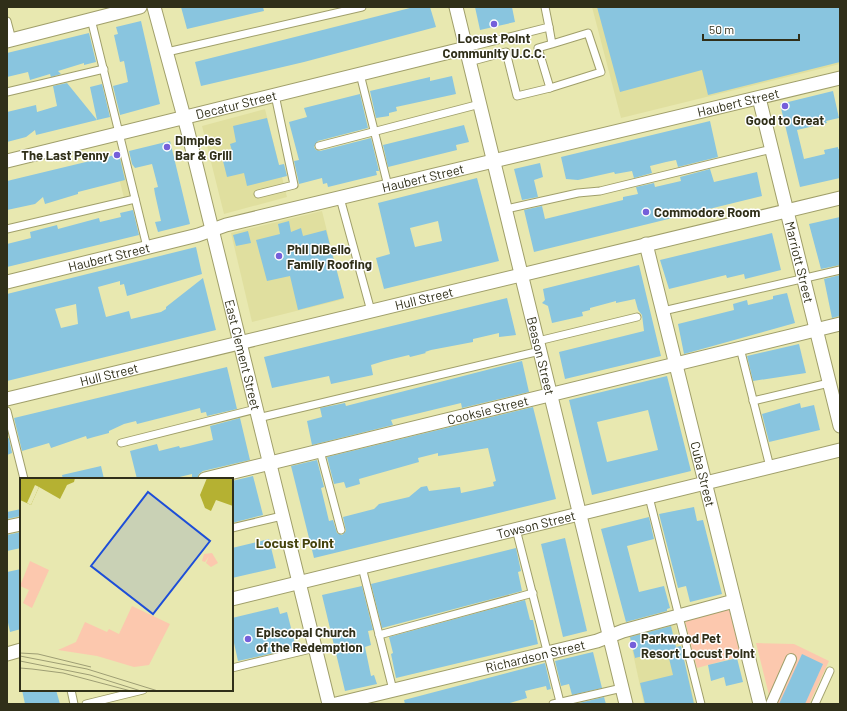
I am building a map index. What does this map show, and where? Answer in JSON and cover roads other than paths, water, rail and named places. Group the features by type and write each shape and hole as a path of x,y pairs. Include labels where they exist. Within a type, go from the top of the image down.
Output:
{"street":[{"path":"9,40 140,7"},
{"name":"East Clement Street","path":"154,7 184,117 329,704"},
{"name":"Beason Street","path":"456,7 626,704"},
{"name":"Decatur Street","path":"7,161 466,48"},
{"name":"Haubert Street","path":"7,282 388,186 840,78"},
{"name":"Marriott Street","path":"759,98 840,426"},
{"name":"Hull Street","path":"7,399 840,198"},
{"name":"Cuba Street","path":"646,244 760,704"},
{"name":"Cooksie Street","path":"209,478 840,324"},
{"name":"Towson Street","path":"233,599 840,450"},
{"path":"7,527 20,524"},
{"name":"Richardson Street","path":"336,704 548,653 734,601"},
{"path":"7,654 20,650"},
{"path":"771,704 791,659"}],"lane":[{"path":"167,52 362,7"},
{"path":"545,7 552,44"},
{"path":"91,19 147,247"},
{"path":"7,20 9,40"},
{"path":"466,48 549,27"},
{"path":"469,62 506,52 517,96 550,88 601,72 588,33 538,48 550,88"},
{"path":"7,92 104,69"},
{"path":"360,74 388,186"},
{"path":"258,194 294,185 275,95"},
{"path":"319,146 480,104"},
{"path":"506,209 578,193 600,191 772,149"},
{"path":"7,229 135,198"},
{"path":"340,198 371,311"},
{"path":"663,311 840,270"},
{"path":"121,443 257,413 539,346 637,317"},
{"path":"740,348 770,467"},
{"path":"753,402 829,383"},
{"path":"7,411 24,478"},
{"path":"320,451 340,530"},
{"path":"649,497 701,704"},
{"path":"233,528 282,516"},
{"path":"516,529 548,653 556,703 622,688"},
{"path":"362,567 393,690"},
{"path":"379,635 533,593"},
{"path":"233,668 315,648"},
{"path":"815,704 830,671"},
{"path":"71,691 74,704"},
{"path":"86,704 139,691"}],"place":[{"name":"Locust Point Community U.C.C.","path":"494,24"},
{"name":"Good to Great","path":"785,106"},
{"name":"Dimples Bar & Grill","path":"167,147"},
{"name":"The Last Penny","path":"117,155"},
{"name":"Commodore Room","path":"646,212"},
{"name":"Phil DiBello Family Roofing","path":"279,256"},
{"name":"Episcopal Church of the Redemption","path":"248,639"},
{"name":"Parkwood Pet Resort Locust Point","path":"633,645"}],"district":[{"name":"Locust Point","path":"295,542"}]}
